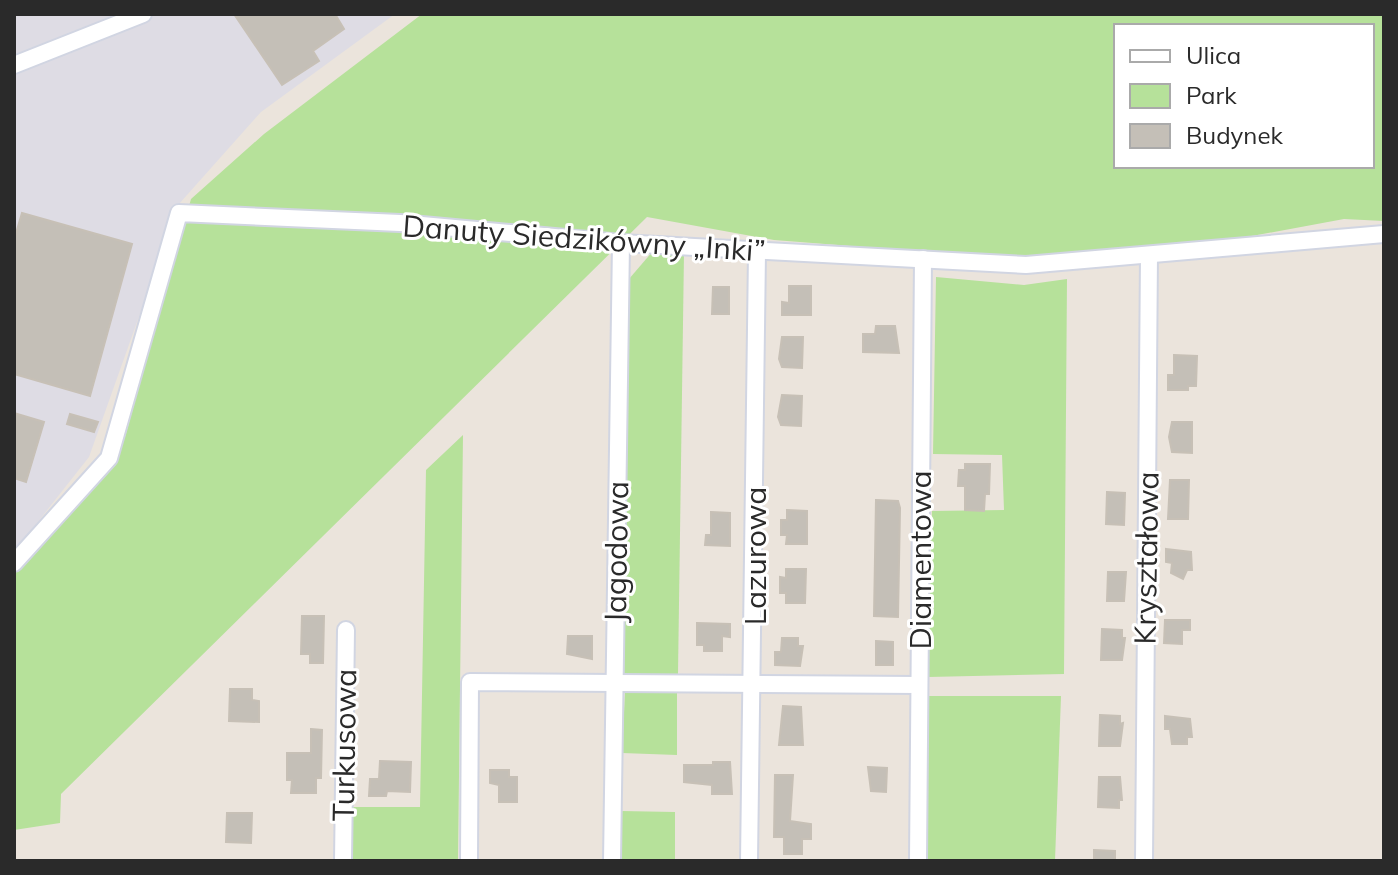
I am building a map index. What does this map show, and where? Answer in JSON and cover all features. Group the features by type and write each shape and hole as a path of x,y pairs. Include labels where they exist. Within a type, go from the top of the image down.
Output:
{"street":[{"path":"14,65 143,14"},
{"name":"Danuty Siedzikówny „Inki”","path":"14,563 109,458 179,213 400,223 621,243 1026,265 1384,234"},
{"name":"Jagodowa","path":"612,861 621,243"},
{"name":"Lazurowa","path":"749,861 754,686 757,252"},
{"name":"Kryształowa","path":"1144,861 1149,255"},
{"name":"Diamentowa","path":"918,861 923,259"},
{"name":"Turkusowa","path":"343,861 346,630"},
{"path":"469,861 470,682 919,685"}],"shaded area":[{"path":"14,14 395,14 261,112 179,204 89,457 14,552"}],"green space":[{"path":"422,14 1384,14 1384,221 1344,219 1214,243 1005,258 774,240 647,217 61,794 60,823 14,830 14,556 125,437 191,199 264,134"},
{"path":"653,251 684,253 678,674 623,674 629,279"},
{"path":"936,277 1024,285 1067,279 1064,674 928,677 932,511 1004,510 1002,455 933,454"},
{"path":"463,435 458,861 352,861 353,807 420,807 426,470"},
{"path":"625,692 677,693 677,755 622,753"},
{"path":"926,696 1061,696 1055,861 926,861"},
{"path":"621,811 675,812 675,861 620,861"}],"building":[{"path":"234,14 335,14 344,29 313,51 319,61 282,85"},
{"path":"22,213 132,244 90,396 14,374 14,240"},
{"path":"789,286 811,286 811,315 782,315 782,302 789,303"},
{"path":"713,287 729,287 729,314 712,314"},
{"path":"876,326 895,326 899,353 863,352 863,334 875,334"},
{"path":"782,337 803,337 802,368 782,367 779,359"},
{"path":"1174,355 1197,356 1196,386 1188,386 1188,390 1168,390 1168,375 1174,375"},
{"path":"782,395 802,396 801,426 781,425 778,417"},
{"path":"14,413 44,422 26,482 14,478"},
{"path":"70,414 98,422 94,432 67,424"},
{"path":"1172,422 1192,422 1192,453 1172,452 1169,437"},
{"path":"965,464 990,464 989,494 985,494 984,511 965,510 965,486 958,486 959,470 965,470"},
{"path":"1170,480 1189,480 1188,519 1168,519"},
{"path":"1107,492 1125,493 1124,525 1106,524"},
{"path":"876,500 898,501 900,508 898,617 874,616"},
{"path":"787,510 807,511 807,544 786,544 787,535 781,535 781,520 787,520"},
{"path":"711,512 730,513 730,546 705,545 706,535 711,535"},
{"path":"1166,549 1191,552 1192,570 1187,570 1183,579 1171,573 1172,563 1166,562"},
{"path":"786,569 806,569 805,603 786,603 786,593 780,593 780,577 786,578"},
{"path":"1108,572 1126,572 1124,601 1107,601"},
{"path":"302,616 324,616 323,663 310,663 310,654 301,654"},
{"path":"1165,620 1190,620 1190,630 1182,630 1182,644 1164,643"},
{"path":"697,623 730,624 730,637 722,636 722,651 704,651 704,645 697,645"},
{"path":"1102,629 1122,630 1122,638 1125,638 1122,660 1101,660"},
{"path":"568,636 592,636 592,659 567,654"},
{"path":"782,638 798,638 798,646 803,646 800,666 775,665 775,652 781,652"},
{"path":"876,641 893,642 893,665 876,665"},
{"path":"230,689 252,689 252,700 259,701 259,722 229,721"},
{"path":"783,706 801,707 803,745 779,745"},
{"path":"1100,715 1120,716 1120,724 1123,723 1120,746 1099,746"},
{"path":"1165,716 1190,719 1192,737 1187,737 1187,744 1172,744 1170,729 1165,729"},
{"path":"311,729 322,730 321,778 316,778 316,793 291,793 292,780 287,780 287,753 311,753"},
{"path":"380,761 411,762 410,792 387,791 386,796 369,796 370,779 379,779"},
{"path":"713,762 730,762 732,794 712,794 712,785 684,782 684,765 713,765"},
{"path":"868,767 887,768 886,792 871,791"},
{"path":"490,770 509,770 509,777 517,777 517,802 499,802 499,785 490,783"},
{"path":"775,775 793,775 790,821 811,824 811,839 802,839 802,854 784,854 784,837 774,837"},
{"path":"1099,777 1120,777 1122,800 1119,800 1119,808 1098,807"},
{"path":"227,813 252,813 251,843 226,842"},
{"path":"1094,850 1115,851 1115,861 1094,861"}]}
